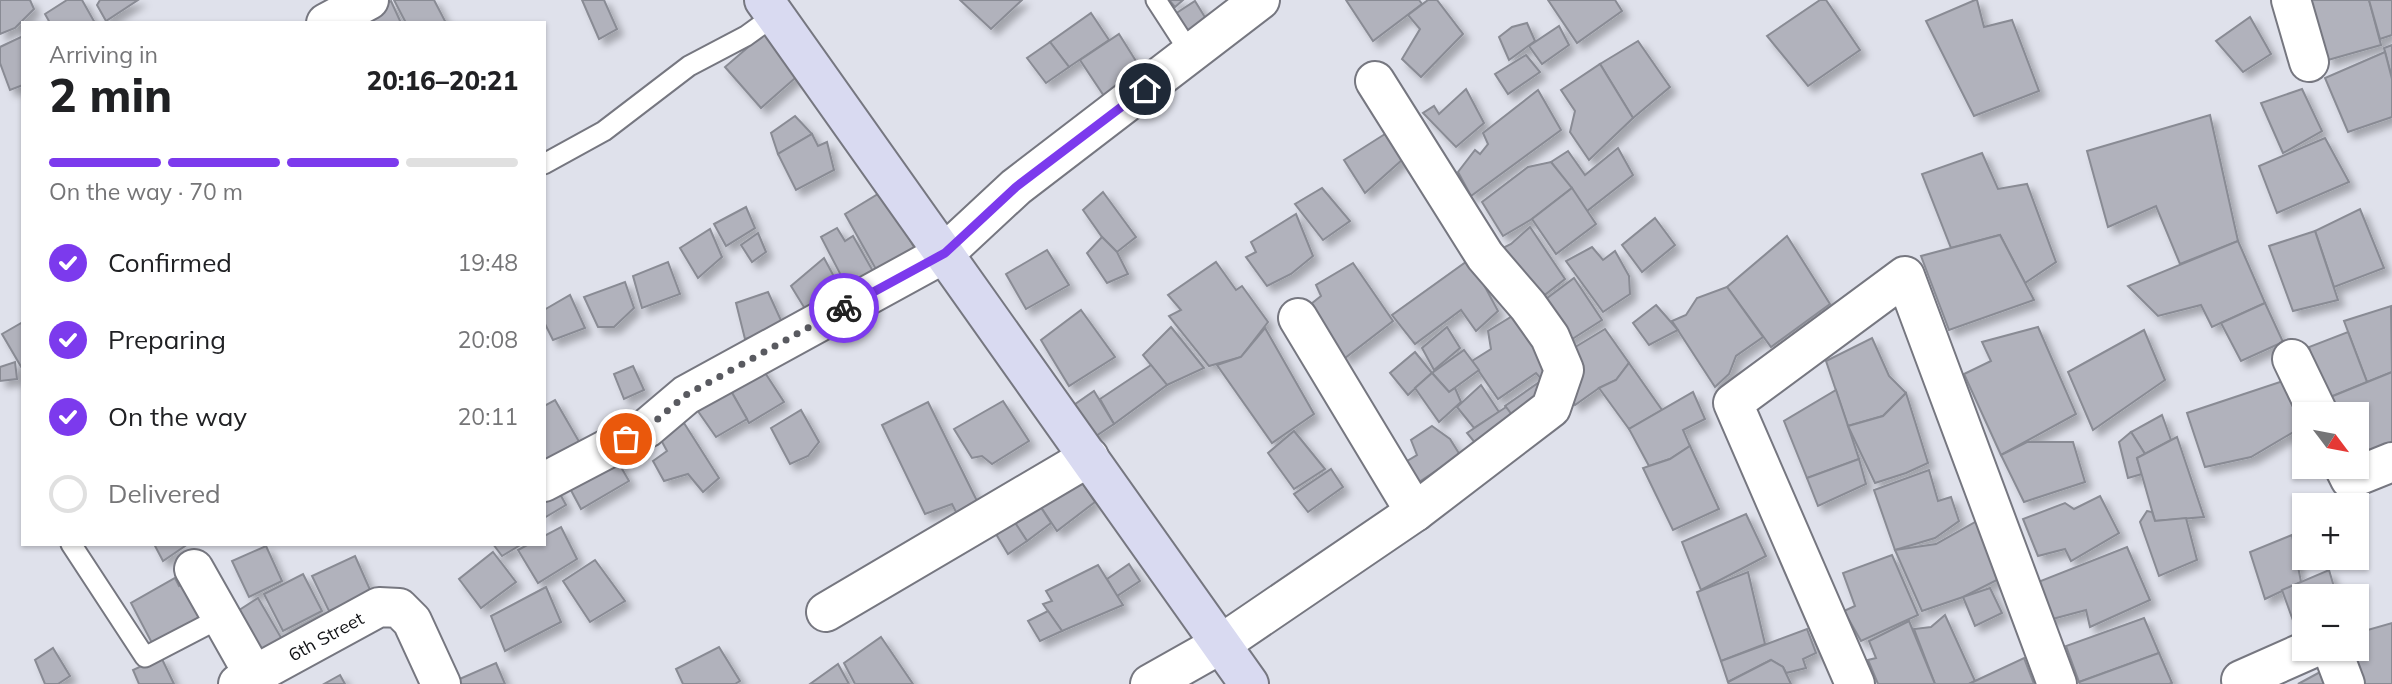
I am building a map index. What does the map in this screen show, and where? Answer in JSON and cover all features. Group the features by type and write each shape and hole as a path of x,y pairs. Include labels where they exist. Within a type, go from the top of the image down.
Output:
{"street":[{"path":"330,21 369,0"},
{"path":"546,481 647,428 686,395 945,253 1016,187 1260,0"},
{"path":"2291,0 2309,62"},
{"path":"769,7 1250,684"},
{"path":"1150,684 1221,644 1415,512 1551,408 1564,370 1550,337 1528,306 1485,256 1375,81"},
{"path":"1855,684 1733,403 1905,276 2057,684"},
{"path":"1298,318 1415,512"},
{"path":"2292,359 2313,402"},
{"path":"826,612 1089,457"},
{"path":"2370,470 2392,461"},
{"name":"6th Street","path":"194,569 222,617 251,681 379,607 399,608 412,621 441,684"},
{"path":"2241,680 2292,657"},
{"path":"2336,661 2345,684"}],"lane":[{"path":"1156,0 1191,54"},
{"path":"546,163 604,131 689,65 746,36 769,7"},
{"path":"72,546 145,657 222,617"}],"building":[{"path":"0,0 30,0 34,9 15,28 0,34"},
{"path":"67,0 82,0 94,21 49,21 45,14"},
{"path":"100,0 138,0 106,21 97,5"},
{"path":"394,0 434,0 445,21 405,21"},
{"path":"582,0 604,0 617,29 599,39"},
{"path":"960,0 1022,0 991,29"},
{"path":"1169,0 1183,0 1175,7"},
{"path":"1346,0 1419,0 1422,4 1373,41"},
{"path":"1428,0 1437,0 1463,34 1421,77 1402,59 1420,29 1408,15"},
{"path":"1548,0 1615,0 1622,11 1577,43"},
{"path":"1820,0 1826,0 1860,50 1808,86 1767,36"},
{"path":"1975,0 1984,27 2012,20 2039,91 1974,116 1926,21"},
{"path":"2310,0 2369,0 2381,45 2328,60"},
{"path":"2369,0 2392,0 2392,35 2380,39"},
{"path":"391,1 400,21 349,21"},
{"path":"1195,1 1214,32 1194,44 1175,14"},
{"path":"1091,13 1109,40 1069,67 1050,42"},
{"path":"2250,17 2271,54 2243,72 2216,41"},
{"path":"1527,23 1535,41 1509,60 1499,37 1512,27"},
{"path":"1559,26 1569,45 1542,64 1529,46"},
{"path":"767,31 802,72 761,108 725,67"},
{"path":"1119,34 1146,77 1110,105 1080,60"},
{"path":"21,37 21,86 10,90 0,63 0,47"},
{"path":"1638,41 1670,87 1633,118 1600,64"},
{"path":"1050,42 1069,67 1046,83 1027,58"},
{"path":"2392,45 2392,79 2384,48"},
{"path":"2385,52 2392,79 2392,117 2348,132 2325,78"},
{"path":"1526,55 1540,72 1508,94 1495,74"},
{"path":"1600,64 1633,118 1589,160 1570,132 1575,111 1561,90"},
{"path":"1466,89 1484,123 1456,147 1423,113 1434,106 1439,114"},
{"path":"2302,89 2322,131 2283,153 2261,103"},
{"path":"1538,90 1561,130 1471,196 1458,172 1475,150 1480,154 1488,144 1483,133"},
{"path":"2210,115 2238,241 2180,264 2156,206 2108,227 2087,151"},
{"path":"795,116 812,134 778,154 771,133"},
{"path":"812,134 818,146 827,142 834,170 796,190 778,154"},
{"path":"1385,134 1403,159 1365,193 1344,160"},
{"path":"2325,138 2349,182 2277,213 2259,166"},
{"path":"1618,148 1633,175 1587,211 1551,162 1568,151 1585,175"},
{"path":"1982,153 1998,189 2027,184 2056,262 2025,283 2000,235 1951,248 1922,174"},
{"path":"1551,162 1572,188 1532,219 1503,236 1482,202 1528,167"},
{"path":"1322,188 1350,221 1323,240 1295,204"},
{"path":"1572,188 1596,224 1556,254 1532,219"},
{"path":"883,191 915,249 877,271 845,214"},
{"path":"1103,192 1136,237 1117,252 1102,237 1083,210"},
{"path":"746,207 755,228 726,246 714,224"},
{"path":"2360,209 2384,268 2334,287 2315,231"},
{"path":"1296,214 1313,256 1291,274 1267,286 1246,257 1256,252 1251,242"},
{"path":"1655,218 1675,245 1642,272 1622,245"},
{"path":"1530,227 1565,279 1532,305 1489,255 1511,244"},
{"path":"837,228 845,241 853,236 874,273 847,287 821,237"},
{"path":"710,229 722,257 698,278 680,248"},
{"path":"2315,231 2338,300 2293,311 2269,246"},
{"path":"758,233 766,252 752,262 741,245"},
{"path":"2000,235 2034,300 1949,330 1921,256"},
{"path":"1787,236 1830,304 1771,347 1727,287"},
{"path":"1102,237 1117,252 1128,274 1107,283 1087,253"},
{"path":"2238,241 2265,303 2212,327 2201,305 2158,316 2128,286"},
{"path":"1592,247 1603,260 1615,251 1629,276 1630,294 1603,312 1566,261"},
{"path":"1047,250 1069,285 1026,309 1006,274"},
{"path":"824,258 845,297 810,317 791,286"},
{"path":"1470,259 1498,311 1476,331 1461,310 1415,344 1392,315"},
{"path":"668,262 680,294 642,308 633,276"},
{"path":"1216,262 1236,290 1242,286 1268,322 1241,357 1209,366 1169,316 1181,310 1168,295"},
{"path":"1353,263 1393,321 1345,358 1306,308 1321,296 1316,285"},
{"path":"1574,278 1602,320 1566,343 1538,305"},
{"path":"625,282 634,308 614,327 598,327 584,297"},
{"path":"1727,287 1763,337 1736,356 1729,374 1715,387 1672,321 1686,315 1697,298"},
{"path":"768,292 784,327 745,339 736,303"},
{"path":"570,295 585,328 553,340 546,326 546,309"},
{"path":"2265,303 2283,342 2241,361 2221,323"},
{"path":"1656,305 1678,330 1649,345 1633,323"},
{"path":"2391,306 2392,372 2367,382 2344,321"},
{"path":"1527,307 1559,373 1544,382 1536,373 1498,399 1472,361 1491,349 1488,331"},
{"path":"1081,310 1115,357 1069,386 1041,340"},
{"path":"21,323 21,367 2,334"},
{"path":"1171,327 1204,368 1167,385 1143,355"},
{"path":"1447,327 1460,348 1434,370 1422,348"},
{"path":"2038,327 2076,414 2001,455 1964,374 1991,361 1982,342"},
{"path":"1265,328 1314,414 1272,443 1217,365 1241,357"},
{"path":"1605,329 1629,363 1616,380 1575,405 1561,380 1583,365 1572,349"},
{"path":"2144,330 2165,380 2093,430 2068,372"},
{"path":"2348,332 2367,382 2323,400 2309,347"},
{"path":"1872,338 1889,376 1906,393 1883,416 1848,426 1826,361"},
{"path":"1464,350 1479,370 1449,392 1432,373"},
{"path":"1415,352 1432,373 1408,395 1390,373"},
{"path":"15,362 17,379 0,381 0,367"},
{"path":"1629,363 1662,410 1629,429 1599,388 1616,380"},
{"path":"760,365 784,402 749,423 727,384"},
{"path":"1151,365 1167,385 1114,424 1100,399"},
{"path":"633,366 644,390 624,399 614,374"},
{"path":"2392,372 2392,442 2370,453 2370,402 2323,400"},
{"path":"1432,373 1449,392 1455,388 1461,402 1439,422 1415,388"},
{"path":"2289,379 2295,402 2292,402 2292,433 2251,457 2205,467 2187,413"},
{"path":"1538,383 1552,404 1521,427 1505,406"},
{"path":"727,384 747,419 716,437 693,404"},
{"path":"1481,385 1499,412 1474,428 1457,407"},
{"path":"1836,390 1859,459 1807,478 1784,421"},
{"path":"1094,391 1114,424 1087,442 1068,409"},
{"path":"1693,392 1705,419 1683,430 1690,446 1670,459 1649,466 1629,429"},
{"path":"1906,393 1928,463 1875,483 1848,426 1883,416"},
{"path":"555,400 581,445 546,466 546,405"},
{"path":"1003,401 1029,441 992,464 982,456 972,458 954,429"},
{"path":"928,402 979,505 959,518 952,504 925,514 882,425"},
{"path":"1506,407 1521,427 1485,455 1467,433"},
{"path":"801,410 819,442 808,456 790,464 771,428"},
{"path":"624,413 632,428 616,438 607,422"},
{"path":"2162,415 2171,440 2145,454 2131,432"},
{"path":"684,423 719,478 703,492 688,474 664,481 653,461 667,451 660,438"},
{"path":"1432,426 1450,439 1460,455 1416,484 1402,464 1417,455 1411,440"},
{"path":"1294,431 1325,469 1294,489 1268,453"},
{"path":"2131,432 2145,454 2137,458 2142,474 2128,478 2119,442"},
{"path":"2177,437 2204,517 2155,521 2137,458"},
{"path":"2027,442 2073,442 2085,482 2024,502 2001,455"},
{"path":"1690,446 1719,509 1673,530 1643,468 1670,459"},
{"path":"1859,459 1866,484 1818,506 1807,478"},
{"path":"618,462 629,481 581,509 566,481"},
{"path":"1331,469 1343,487 1308,512 1294,494"},
{"path":"1074,470 1095,502 1057,531 1034,497"},
{"path":"1929,470 1938,501 1951,497 1959,521 1935,538 1895,550 1874,490"},
{"path":"554,483 566,505 546,517 546,488"},
{"path":"1031,492 1051,523 1027,541 1007,511"},
{"path":"2100,496 2119,533 2071,561 2065,549 2038,556 2023,519 2065,503 2074,509"},
{"path":"2147,511 2152,512 2155,521 2186,518 2197,560 2159,576 2140,522"},
{"path":"1746,514 1766,556 1701,590 1682,542"},
{"path":"1012,518 1027,541 1008,554 993,529"},
{"path":"1977,521 1997,580 1963,597 1922,611 1895,550 1936,544"},
{"path":"561,527 577,559 538,583 518,550 525,546 546,546 546,535"},
{"path":"2292,535 2292,570 2299,570 2301,582 2265,599 2250,552"},
{"path":"155,546 185,546 163,561"},
{"path":"266,546 282,581 249,597 232,561"},
{"path":"494,546 519,546 502,556"},
{"path":"2127,547 2150,600 2090,627 2086,610 2045,621 2033,584"},
{"path":"493,552 516,582 481,608 459,579"},
{"path":"1892,555 1918,615 1861,641 1844,611 1855,606 1843,573"},
{"path":"355,556 371,592 329,611 312,576"},
{"path":"595,560 625,601 590,622 563,581"},
{"path":"1129,564 1140,581 1117,596 1107,579"},
{"path":"1098,565 1123,605 1062,631 1043,604 1052,601 1046,591"},
{"path":"2329,570 2333,584 2296,584"},
{"path":"1748,572 1765,644 1721,661 1697,592"},
{"path":"303,574 322,611 283,631 264,594"},
{"path":"175,578 179,586 185,583 204,618 153,645 131,603"},
{"path":"2292,586 2292,618 2282,590"},
{"path":"546,587 561,622 505,651 491,616"},
{"path":"1990,588 2002,613 1975,626 1963,597"},
{"path":"258,598 283,641 253,657 233,614"},
{"path":"1048,611 1062,631 1040,641 1028,621"},
{"path":"1945,615 1975,681 1969,684 1935,684 1914,629 1931,627"},
{"path":"2144,618 2159,653 2079,682 2066,646"},
{"path":"1909,621 1935,684 1878,684 1868,660 1876,658 1869,641"},
{"path":"2392,623 2392,684 2358,684 2351,661 2369,661 2369,630"},
{"path":"1807,629 1816,653 1803,659 1806,668 1786,673 1783,667 1771,660 1728,682 1721,661"},
{"path":"881,637 913,684 855,684 844,663"},
{"path":"719,647 740,681 735,684 683,684 676,669"},
{"path":"53,648 70,676 58,684 45,684 35,660"},
{"path":"2159,653 2172,683 2079,682"},
{"path":"161,657 174,684 139,684 133,670"},
{"path":"2024,658 2034,684 1969,684 1975,681"},
{"path":"1771,660 1783,667 1791,684 1729,684 1728,682"},
{"path":"496,663 505,684 457,684 455,681"},
{"path":"838,664 849,684 810,684"},
{"path":"2322,671 2327,684 2298,684"},
{"path":"340,675 345,684 324,684"}],"way so far":[{"path":"626,439 647,428 686,395 844,308"}],"route":[{"path":"844,308 945,253 1016,187 1145,89"}]}
